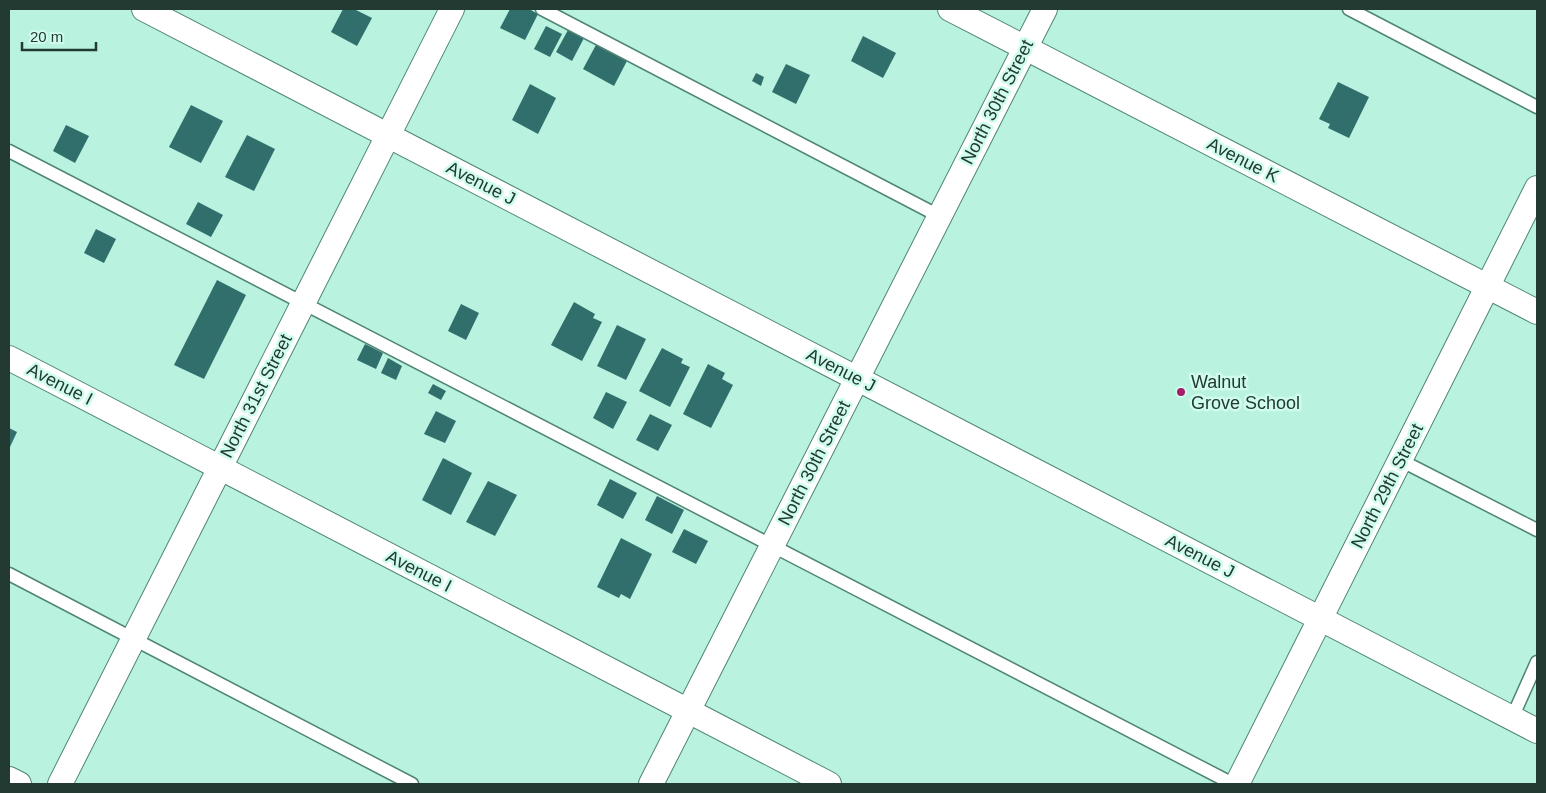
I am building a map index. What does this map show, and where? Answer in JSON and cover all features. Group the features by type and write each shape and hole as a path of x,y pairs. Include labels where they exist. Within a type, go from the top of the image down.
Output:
{"street":[{"name":"Avenue J","path":"144,9 1537,731"},
{"name":"North 31st Street","path":"60,784 452,9"},
{"name":"Avenue K","path":"950,9 1537,312"},
{"name":"North 30th Street","path":"651,784 1045,9"},
{"name":"North 29th Street","path":"1237,784 1537,188"},
{"name":"Avenue I","path":"9,358 829,784"},
{"path":"9,779 19,784"}],"lane":[{"path":"542,9 939,216"},
{"path":"1349,9 1537,107"},
{"path":"9,151 771,547 1233,784"},
{"path":"1400,460 1537,530"},
{"path":"9,574 412,784"},
{"path":"1512,718 1537,662"}],"building":[{"path":"343,9 354,9 372,18 357,46 331,32"},
{"path":"510,9 529,9 538,14 525,40 500,28"},
{"path":"546,26 562,34 550,57 534,49"},
{"path":"568,30 584,38 572,61 556,52"},
{"path":"863,36 896,53 883,78 851,61"},
{"path":"597,43 628,59 614,86 583,69"},
{"path":"786,64 810,75 796,104 772,92"},
{"path":"756,73 764,77 761,86 752,81"},
{"path":"1338,82 1369,97 1349,138 1328,128 1330,124 1319,119"},
{"path":"530,84 556,98 538,134 512,120"},
{"path":"191,105 223,121 201,163 169,147"},
{"path":"66,125 89,136 75,163 53,151"},
{"path":"247,135 275,149 254,191 225,177"},
{"path":"198,202 223,215 211,237 186,224"},
{"path":"96,229 116,239 104,263 84,253"},
{"path":"217,280 246,295 204,379 174,365"},
{"path":"574,302 595,314 593,318 602,322 582,361 551,345"},
{"path":"461,304 479,313 466,340 448,331"},
{"path":"617,325 646,339 626,380 597,366"},
{"path":"365,344 383,353 376,369 357,360"},
{"path":"662,348 683,359 681,363 690,367 670,407 639,391"},
{"path":"388,358 402,366 396,380 381,373"},
{"path":"708,364 725,373 722,379 733,385 711,428 683,414"},
{"path":"433,384 446,391 441,400 428,393"},
{"path":"606,392 627,402 613,429 593,418"},
{"path":"436,411 456,421 445,443 424,434"},
{"path":"650,414 672,425 658,451 636,440"},
{"path":"9,428 17,432 9,449"},
{"path":"443,458 472,473 451,515 422,500"},
{"path":"610,479 637,493 623,519 597,505"},
{"path":"488,481 517,495 495,536 466,522"},
{"path":"657,496 684,510 672,534 645,520"},
{"path":"684,529 708,541 696,564 672,552"},
{"path":"621,538 652,554 630,599 621,594 619,598 597,587"}],"place":[{"name":"Walnut Grove School","path":"1181,392"}]}
